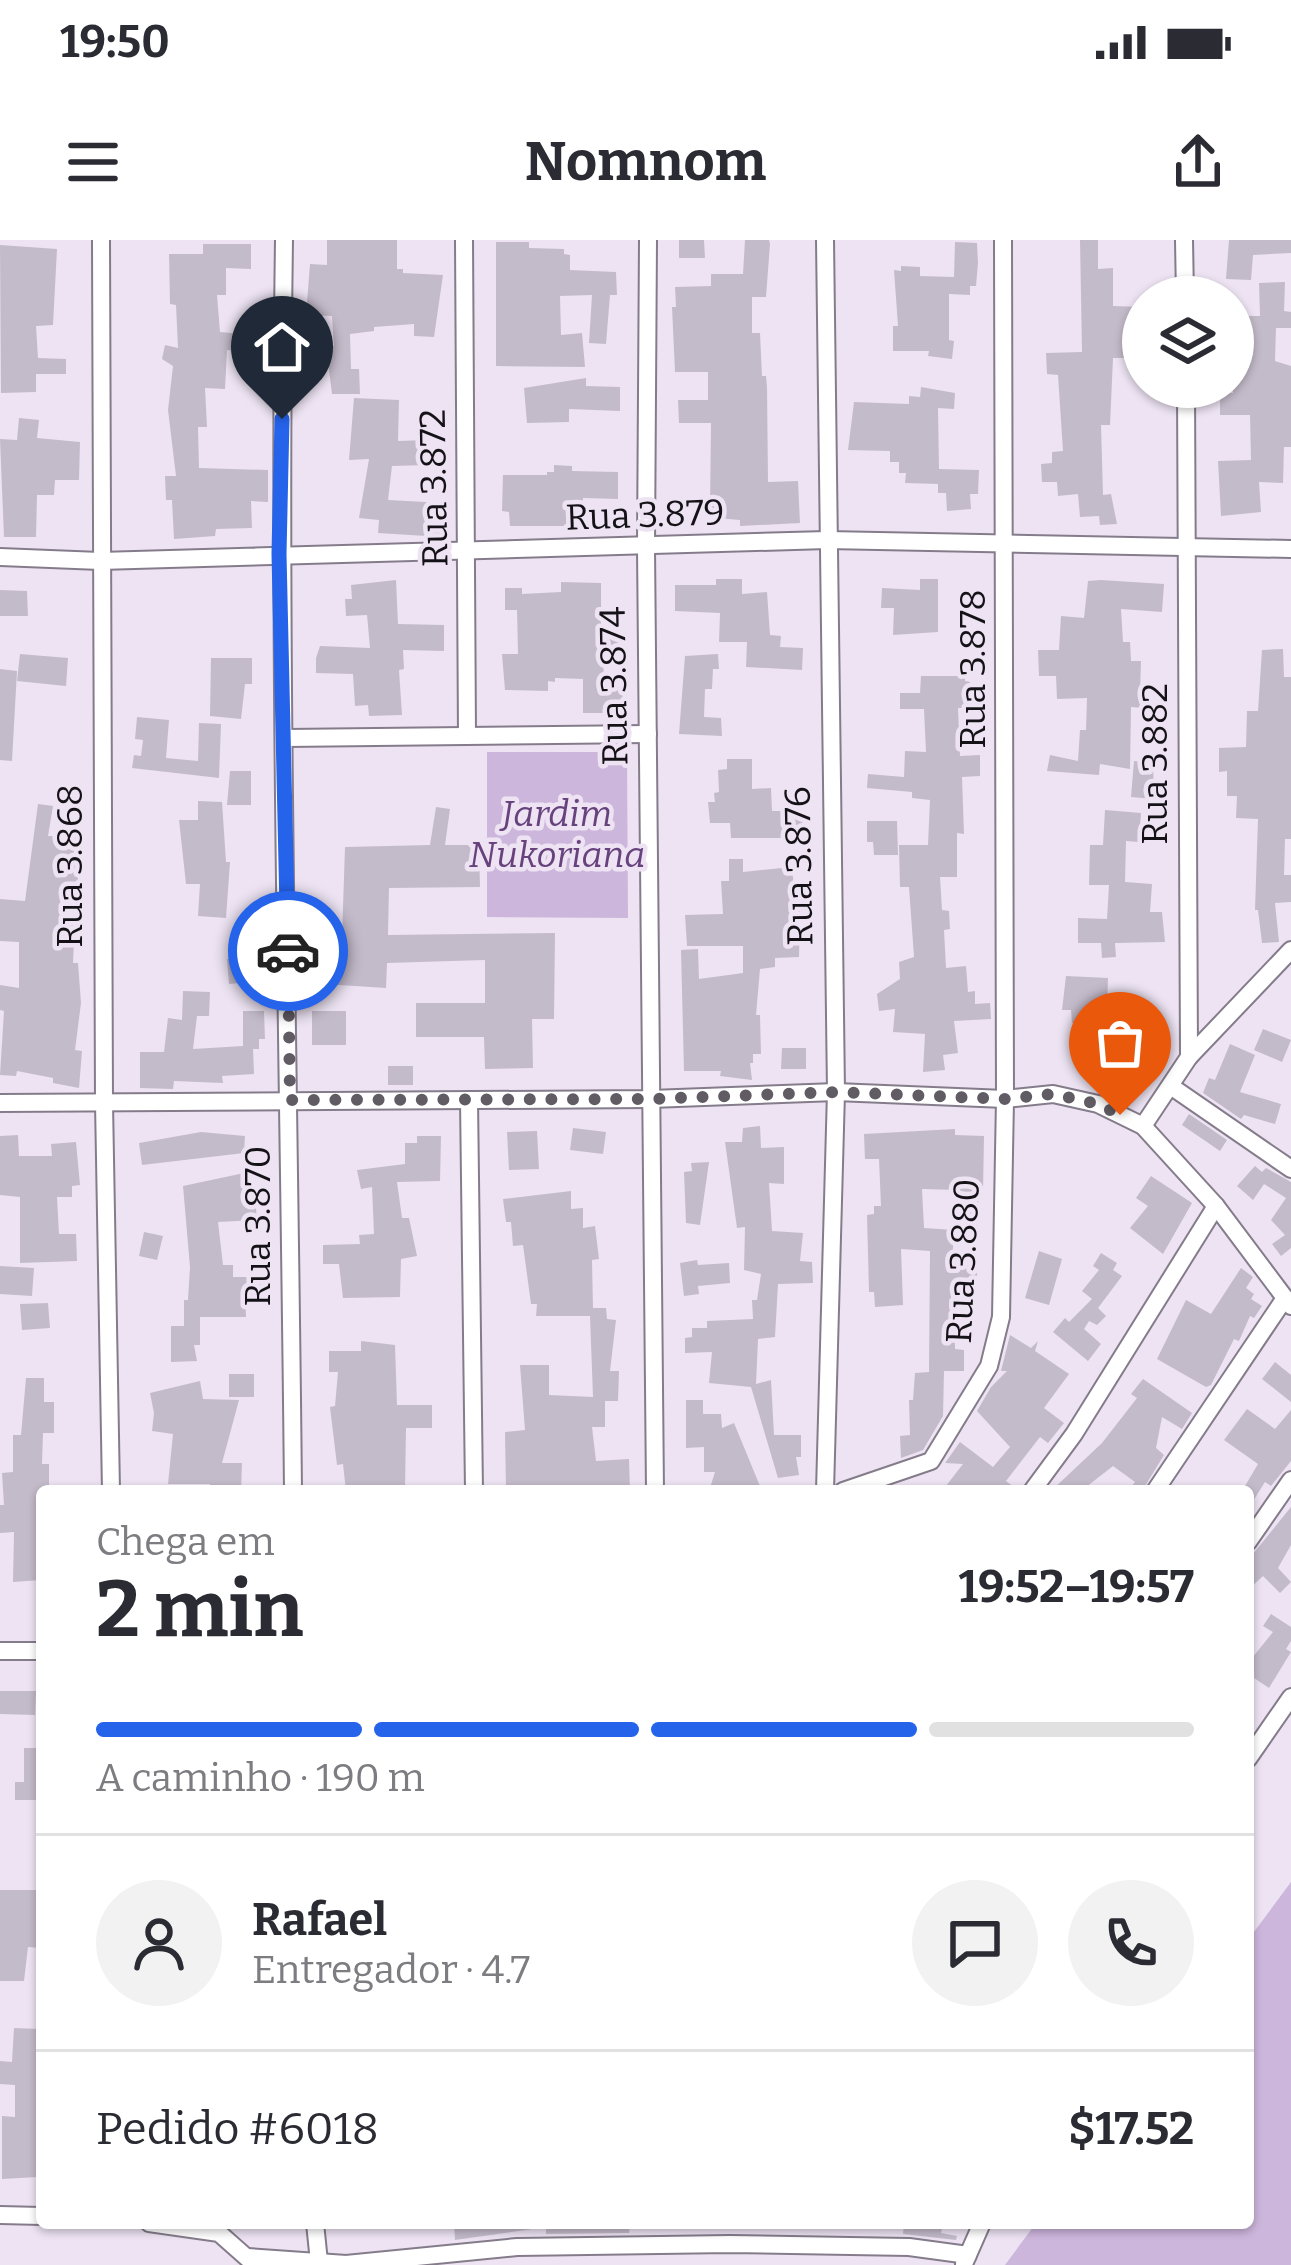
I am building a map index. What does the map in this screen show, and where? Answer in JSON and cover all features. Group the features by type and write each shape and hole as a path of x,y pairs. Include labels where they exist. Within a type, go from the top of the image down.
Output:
{"street":[{"name":"Rua 3.868","path":"101,240 104,1103 111,1485"},
{"name":"Rua 3.870","path":"284,240 279,554 286,738 293,1485"},
{"name":"Rua 3.872","path":"464,240 469,553 466,736"},
{"name":"Rua 3.874","path":"648,240 646,548 655,1485"},
{"name":"Rua 3.876","path":"825,1485 836,1092 826,240"},
{"name":"Rua 3.878","path":"1003,240 1005,1099"},
{"path":"1184,240 1185,276"},
{"name":"Rua 3.882","path":"1143,1126 1189,1057 1186,408"},
{"name":"Rua 3.879","path":"0,557 100,561 827,540 1291,549"},
{"path":"286,738 648,734"},
{"path":"1189,1057 1291,950"},
{"path":"1172,1087 1291,1169"},
{"path":"0,1103 651,1099 836,1092 1005,1099 1053,1094 1098,1104 1143,1126 1216,1207 1288,1302 1159,1485"},
{"name":"Rua 3.880","path":"861,1485 931,1461 989,1366 1001,1317 1005,1099"},
{"path":"470,1100 474,1485"},
{"path":"1036,1485 1078,1428 1216,1207"},
{"path":"1254,1533 1291,1480"},
{"path":"0,1652 36,1651"},
{"path":"1254,1750 1291,1697"},
{"path":"0,2215 36,2216"},
{"path":"187,2229 219,2234 251,2261 346,2264 517,2247 707,2248 725,2244 909,2247 966,2260 979,2229"},
{"path":"316,2229 319,2262"}],"green space":[{"name":"Jardim Nukoriana","path":"487,752 627,752 628,918 487,917"},
{"path":"1291,1882 1291,2265 1005,2265 1032,2229 1254,2229 1254,1932"}],"building":[{"path":"327,240 397,240 397,269 443,275 434,337 414,336 414,324 350,334 351,369 359,369 360,394 332,394 326,346 334,346 332,316 306,315 310,264 327,265"},
{"path":"679,240 704,240 705,258 679,258"},
{"path":"745,240 769,240 770,244 766,297 752,297 752,333 760,333 767,387 768,482 798,481 800,523 740,526 740,520 717,518 717,510 710,510 711,423 679,423 678,400 708,400 708,372 675,372 675,287 711,286 711,274 743,274"},
{"path":"1080,240 1098,240 1098,269 1113,268 1113,306 1122,306 1122,358 1113,358 1110,425 1101,425 1103,495 1111,494 1117,524 1100,525 1099,516 1080,517 1078,494 1058,496 1057,482 1042,482 1041,464 1052,463 1052,452 1063,451 1058,375 1047,374 1046,353 1082,352"},
{"path":"1229,240 1291,240 1291,253 1253,255 1251,276 1226,276"},
{"path":"496,242 564,249 570,255 570,270 616,272 617,295 610,295 606,344 589,343 592,295 560,296 561,335 582,333 585,367 496,366"},
{"path":"955,242 977,243 978,263 976,286 970,286 970,295 949,294 952,359 928,356 929,351 893,351 893,326 898,326 894,270 920,267 920,276 954,277"},
{"path":"203,244 251,244 251,269 226,268 226,295 217,295 220,332 263,336 262,354 227,350 225,389 205,388 207,427 198,427 199,468 268,470 268,502 251,501 252,528 216,529 215,536 174,539 165,476 176,476 168,410 173,366 162,359 165,345 178,348 176,305 170,304 169,254 203,254"},
{"path":"0,245 57,249 53,325 36,326 38,358 66,359 66,374 36,374 36,392 1,393"},
{"path":"1285,282 1284,311 1291,312 1291,328 1276,328 1275,361 1291,366 1291,447 1284,447 1283,483 1259,482 1261,512 1221,516 1218,461 1251,460 1250,415 1220,415 1220,408 1254,408 1254,316 1260,316 1259,283"},
{"path":"586,378 586,386 620,387 620,411 569,409 569,422 527,423 524,388"},
{"path":"921,387 955,393 954,409 938,408 939,469 979,470 978,494 970,494 971,509 947,511 946,493 938,493 938,484 905,483 906,473 899,473 899,462 890,462 890,451 848,450 854,402 909,404 909,396 920,397"},
{"path":"354,398 399,400 398,441 428,440 428,465 392,466 388,500 444,503 442,537 378,533 379,520 359,518 369,459 349,460"},
{"path":"19,418 39,420 37,438 80,442 79,480 55,480 54,495 37,495 36,537 4,537 0,439 17,440"},
{"path":"554,465 572,466 572,471 618,472 618,499 583,498 584,526 510,526 509,512 502,511 503,475 547,475 554,472"},
{"path":"716,579 742,579 742,594 767,592 770,635 781,636 780,647 803,648 802,670 746,667 747,642 719,642 720,613 675,611 675,585 716,585"},
{"path":"920,579 938,579 938,632 893,635 894,608 881,608 882,588 920,590"},
{"path":"396,580 398,624 444,625 444,651 403,650 404,669 399,670 402,715 369,716 368,705 355,706 353,674 316,673 316,658 320,646 370,648 367,615 346,616 345,599 352,599 351,585"},
{"path":"1088,581 1164,584 1162,612 1121,609 1123,642 1130,642 1131,661 1141,661 1140,692 1144,693 1143,708 1131,707 1130,769 1100,764 1099,775 1047,771 1050,755 1078,761 1087,698 1057,699 1056,676 1039,676 1038,650 1059,650 1061,616 1084,618"},
{"path":"561,582 601,583 601,637 623,636 624,655 604,656 603,687 623,687 622,713 583,713 583,679 555,678 555,682 548,681 548,691 505,690 502,654 518,654 517,610 505,610 505,588 522,588 522,594 561,592"},
{"path":"0,590 27,591 28,616 0,616"},
{"path":"1283,649 1284,677 1291,677 1291,839 1285,839 1284,875 1291,875 1291,902 1275,903 1279,942 1262,943 1255,910 1258,819 1236,818 1237,796 1227,796 1227,771 1219,772 1219,748 1246,747 1247,711 1258,711 1262,650"},
{"path":"20,654 68,658 66,686 17,681"},
{"path":"718,654 712,689 705,689 704,717 721,718 722,736 679,734 685,656"},
{"path":"211,658 252,658 252,684 245,684 241,719 210,716"},
{"path":"0,669 17,671 12,761 0,760"},
{"path":"921,676 965,676 970,682 970,708 958,708 960,756 980,755 980,776 962,777 964,834 957,833 957,877 940,877 942,910 949,911 950,929 944,930 946,968 966,966 968,992 975,991 975,1004 990,1003 991,1019 954,1021 958,1053 943,1055 945,1070 923,1072 925,1034 893,1032 895,1009 879,1011 877,994 900,979 899,962 914,957 909,887 900,887 899,845 928,845 930,800 912,798 912,792 867,788 868,774 904,777 905,751 926,752 924,709 900,709 900,693 920,693"},
{"path":"137,717 169,720 166,758 198,761 199,723 221,724 219,778 132,768 134,755 141,756 143,740 135,739"},
{"path":"727,759 752,759 752,789 771,788 772,811 803,811 803,838 731,838 730,823 710,823 708,802 715,802 718,770 727,769"},
{"path":"1134,761 1153,763 1154,799 1131,797"},
{"path":"230,771 251,771 251,805 227,805"},
{"path":"198,801 222,802 226,862 230,862 226,918 198,916 200,884 186,884 179,820 198,820"},
{"path":"38,804 53,806 48,836 78,837 78,885 63,884 61,916 75,917 73,963 78,963 81,1003 75,1050 82,1051 79,1088 17,1071 16,1076 0,1075 4,1011 0,1010 0,985 19,988 19,942 0,941 0,899 25,901"},
{"path":"436,807 450,809 445,845 479,845 480,887 389,888 388,935 555,933 554,1019 532,1019 533,1068 485,1069 484,1037 416,1037 416,1003 485,1003 485,960 387,963 386,988 308,983 308,967 341,967 345,847 430,845"},
{"path":"1105,810 1141,813 1139,842 1126,841 1125,882 1152,884 1150,912 1162,912 1165,942 1115,943 1116,957 1102,958 1101,943 1078,943 1078,918 1107,919 1109,885 1089,885 1090,845 1103,845"},
{"path":"867,821 897,821 898,855 874,855 873,842 867,842"},
{"path":"729,859 743,859 743,872 792,867 796,911 800,911 799,957 775,958 775,967 760,969 756,1015 760,1015 761,1054 753,1054 752,1080 720,1076 721,1071 684,1071 681,950 698,949 699,979 743,973 743,946 687,946 685,915 723,914 721,881 729,881"},
{"path":"248,957 250,982 229,984 227,959"},
{"path":"1066,976 1108,978 1107,1010 1119,1010 1118,1042 1103,1042 1104,1068 1086,1068 1086,1042 1077,1042 1078,1023 1072,1023 1071,1010 1062,1010"},
{"path":"183,991 210,992 209,1016 197,1016 193,1049 243,1046 243,1011 264,1011 265,1039 259,1039 259,1049 253,1049 254,1074 222,1076 223,1083 174,1081 173,1089 140,1088 140,1052 164,1052 168,1018 182,1020"},
{"path":"312,1011 346,1011 346,1045 312,1045"},
{"path":"1263,1029 1291,1040 1282,1062 1254,1050"},
{"path":"1230,1044 1255,1055 1240,1092 1281,1104 1275,1124 1244,1115 1241,1119 1203,1093 1209,1078 1215,1080"},
{"path":"782,1048 806,1048 806,1069 781,1069"},
{"path":"388,1066 413,1066 413,1085 388,1085"},
{"path":"1189,1114 1227,1140 1220,1151 1182,1125"},
{"path":"760,1126 761,1148 784,1147 784,1184 769,1183 772,1231 803,1233 800,1261 812,1262 813,1283 778,1284 775,1337 758,1339 756,1384 771,1380 774,1435 801,1435 801,1457 796,1457 799,1475 778,1478 751,1387 709,1383 712,1352 685,1353 685,1338 692,1337 692,1328 707,1328 707,1321 753,1319 752,1300 757,1300 761,1274 744,1270 745,1227 737,1228 725,1142 742,1142 743,1128"},
{"path":"573,1128 606,1132 603,1154 570,1150"},
{"path":"955,1129 955,1135 984,1136 977,1225 957,1224 958,1190 922,1189 924,1228 954,1230 952,1265 977,1266 977,1292 954,1296 955,1349 964,1350 964,1371 944,1371 943,1416 923,1450 901,1458 900,1436 910,1435 909,1400 913,1400 915,1373 929,1372 930,1251 901,1249 903,1305 875,1307 874,1292 869,1292 867,1215 874,1214 874,1206 881,1206 879,1159 865,1159 864,1134"},
{"path":"537,1131 539,1169 509,1170 507,1132"},
{"path":"201,1132 245,1136 244,1153 142,1165 139,1143"},
{"path":"18,1135 19,1156 52,1156 51,1144 76,1142 80,1185 72,1186 72,1197 57,1197 59,1234 76,1234 77,1261 20,1263 20,1197 0,1195 0,1136"},
{"path":"417,1136 441,1136 440,1181 397,1182 402,1218 409,1218 417,1256 401,1259 400,1297 343,1298 339,1264 323,1264 323,1245 360,1244 359,1235 374,1234 372,1187 361,1189 357,1170 405,1164 405,1143 417,1143"},
{"path":"709,1162 700,1225 686,1223 684,1172 692,1171 691,1163"},
{"path":"1255,1166 1291,1182 1291,1248 1281,1256 1272,1244 1285,1235 1271,1220 1286,1198 1264,1184 1253,1200 1237,1186"},
{"path":"249,1172 248,1197 255,1196 257,1220 218,1222 223,1265 233,1265 233,1277 262,1277 262,1296 245,1296 246,1317 200,1317 200,1345 194,1345 197,1361 171,1362 171,1326 184,1326 184,1300 188,1300 183,1186"},
{"path":"1151,1176 1192,1203 1163,1254 1130,1228 1148,1206 1136,1198"},
{"path":"571,1191 571,1209 583,1208 583,1228 595,1226 599,1259 592,1260 593,1308 606,1308 607,1319 616,1320 610,1371 619,1371 618,1401 605,1401 605,1427 592,1427 596,1461 629,1459 630,1485 506,1485 505,1432 525,1430 520,1365 549,1365 549,1395 593,1397 590,1316 536,1316 523,1245 513,1246 503,1199"},
{"path":"144,1232 163,1236 157,1260 139,1256"},
{"path":"1039,1251 1062,1259 1049,1305 1025,1298"},
{"path":"1101,1253 1117,1263 1113,1270 1122,1276 1098,1308 1106,1316 1097,1325 1089,1321 1084,1329 1101,1344 1088,1361 1053,1332 1092,1299 1082,1291 1099,1270 1093,1266"},
{"path":"697,1260 698,1265 729,1263 730,1283 698,1286 699,1294 684,1296 680,1263"},
{"path":"0,1266 34,1268 32,1296 0,1294"},
{"path":"1241,1268 1253,1277 1246,1288 1254,1294 1251,1299 1262,1306 1254,1318 1250,1316 1239,1341 1234,1339 1206,1387 1157,1359 1186,1300 1211,1314"},
{"path":"48,1303 50,1328 22,1330 20,1304"},
{"path":"1010,1335 1031,1348 1038,1341 1035,1351 1069,1374 1044,1408 1064,1423 1048,1443 1040,1437 1006,1481 1011,1485 947,1485 963,1464 945,1463 960,1442 993,1467 1010,1447 977,1411 1007,1371 1001,1371"},
{"path":"361,1341 395,1345 397,1405 432,1405 432,1428 406,1428 405,1485 345,1485 343,1464 337,1465 330,1407 335,1406 338,1372 329,1372 329,1351 361,1351"},
{"path":"1275,1362 1291,1375 1291,1402 1262,1379"},
{"path":"229,1374 254,1374 254,1397 229,1397"},
{"path":"26,1378 44,1378 44,1402 54,1402 54,1433 43,1433 42,1464 49,1464 49,1485 36,1485 36,1580 13,1582 14,1532 0,1533 0,1505 4,1505 2,1473 13,1472 13,1435 21,1435"},
{"path":"1143,1379 1192,1413 1182,1429 1162,1417 1156,1448 1164,1455 1146,1485 1133,1485 1135,1482 1113,1466 1089,1485 1057,1485 1102,1443 1137,1398 1131,1394"},
{"path":"200,1381 203,1399 239,1400 222,1463 242,1463 241,1485 168,1484 173,1434 152,1431 150,1393"},
{"path":"686,1400 703,1400 703,1414 721,1414 722,1428 734,1423 760,1485 711,1485 715,1472 704,1472 704,1447 686,1448"},
{"path":"1247,1409 1275,1429 1291,1410 1291,1461 1271,1486 1265,1482 1254,1499 1254,1485 1246,1485 1258,1464 1224,1440"},
{"path":"1291,1507 1291,1545 1278,1568 1291,1582 1280,1593 1263,1576 1254,1584 1254,1553"},
{"path":"1271,1614 1291,1627 1286,1649 1291,1652 1269,1688 1254,1678 1254,1656 1273,1632 1263,1626"},
{"path":"0,1691 36,1691 35,1715 0,1714"},
{"path":"24,1748 36,1748 36,1800 15,1800 15,1782 24,1782"},
{"path":"0,1890 36,1890 36,1948 28,1947 24,1981 0,1981"},
{"path":"14,2028 36,2029 36,2177 2,2179 2,2116 15,2117 15,2085 0,2084 0,2061 12,2062"},
{"path":"454,2229 532,2229 455,2240"},
{"path":"546,2229 629,2229 629,2233 546,2234"},
{"path":"903,2229 942,2229 941,2233 957,2236 956,2240 903,2234"}],"way so far":[{"path":"288,951 290,1100 651,1099 836,1092 1005,1099 1053,1094 1098,1104 1120,1115"}],"route":[{"path":"282,419 279,554 288,951"}]}
